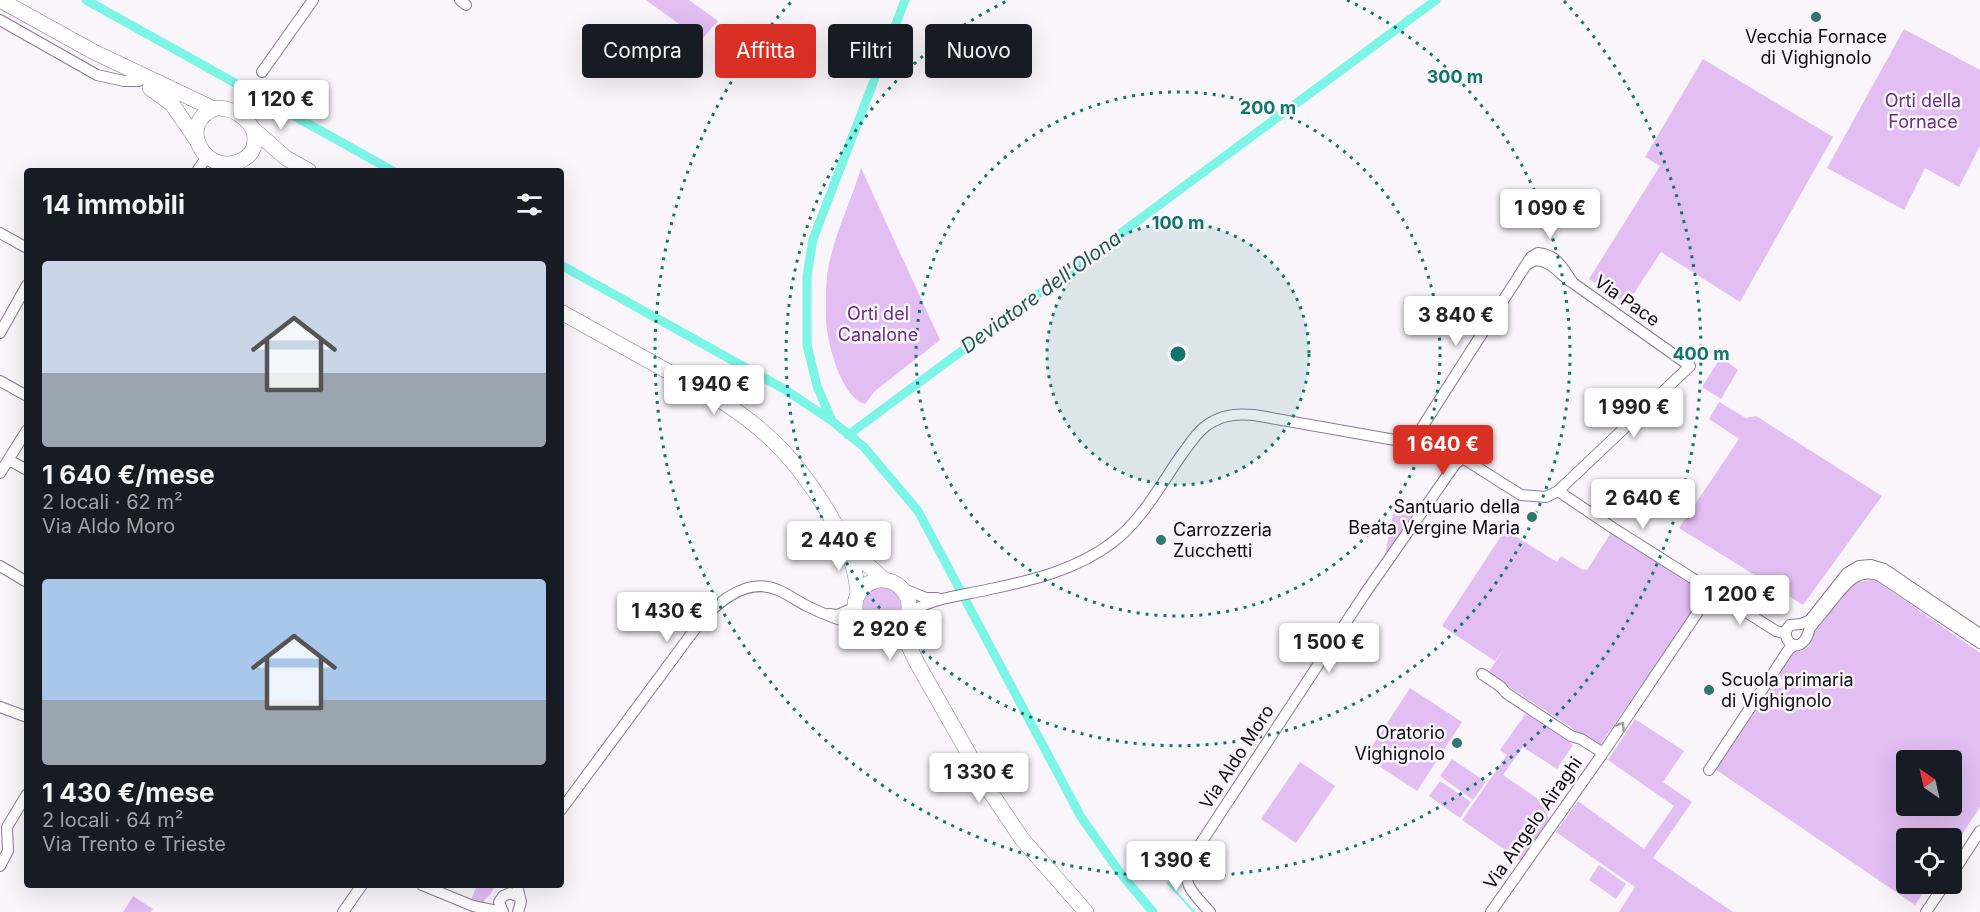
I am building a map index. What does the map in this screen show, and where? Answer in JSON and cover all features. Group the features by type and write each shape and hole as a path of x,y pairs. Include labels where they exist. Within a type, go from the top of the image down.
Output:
{"main road":[{"path":"0,0 161,86 214,109 222,108 235,112 245,118 253,129 286,158 304,168"},
{"path":"94,52 172,104 207,157 222,164 234,164 247,157 261,154 286,158"},
{"path":"196,139 200,120 214,109"},
{"path":"247,157 253,149 255,140 253,129"},
{"path":"564,314 723,402 759,428 788,454 847,544 884,580"},
{"path":"847,544 856,573 857,618 864,627 882,634 917,663"},
{"path":"857,600 867,584 884,580 894,582 901,588 907,598 906,640 968,753 1008,818 1044,865 1086,912"},
{"path":"882,634 896,630 907,617"}],"street":[{"path":"262,72 313,0"},
{"path":"0,20 97,75 124,81 139,81"},
{"path":"199,168 207,157"},
{"path":"0,233 24,246"},
{"name":"Via Pace","path":"1412,443 1526,265 1535,260 1549,263 1561,275 1690,366 1558,491"},
{"path":"0,333 24,290"},
{"path":"0,381 24,394"},
{"path":"901,588 926,598 940,598 985,590 1081,563 1101,551 1128,528 1194,438 1208,424 1236,414 1254,415 1433,447 1453,460 1521,495 1546,497 1558,491 1787,639 1802,643 1804,629 1848,581 1876,570 1980,634"},
{"path":"0,473 24,435"},
{"path":"9,460 24,468"},
{"name":"Via Aldo Moro","path":"1210,912 1186,881 1185,873 1189,861 1453,460"},
{"path":"0,566 24,580"},
{"path":"1876,570 1980,643"},
{"path":"564,806 701,621 721,603 741,590 753,586 768,586 823,614 864,627"},
{"name":"Via Angelo Airaghi","path":"1491,912 1603,753 1712,591"},
{"path":"907,617 919,606 940,598"},
{"path":"823,614 838,615 857,600"},
{"path":"1708,770 1794,624 1804,629"},
{"name":"Via Angelo Airaghi","path":"1482,674 1506,693 1571,736 1581,739 1603,753"},
{"path":"0,706 24,716"},
{"path":"0,866 8,851 9,820 24,798"},
{"path":"1962,859 1980,831"},
{"path":"343,912 358,888"},
{"path":"430,888 478,907 503,901 513,893 522,906"},
{"path":"517,888 522,906"},
{"path":"1926,912 1939,894"}],"green space":[{"path":"646,0 689,0 718,21 703,38 703,24 679,24"},
{"name":"Orti della Fornace","path":"1904,29 1980,70 1980,146 1959,187 1925,168 1904,210 1827,168"},
{"path":"1703,59 1833,137 1740,302 1661,252 1627,304 1589,279 1660,166 1645,157"},
{"name":"Orti del Canalone","path":"861,168 940,340 875,391 865,404 856,400 842,381 832,355 826,320 828,267"},
{"path":"1721,357 1738,370 1721,399 1702,387"},
{"path":"1719,402 1746,418 1756,416 1882,496 1803,605 1679,528 1739,439 1709,419"},
{"path":"1395,504 1416,509 1384,560"},
{"path":"1505,530 1557,562 1561,556 1583,570 1587,570 1611,533 1703,590 1703,597 1599,746 1488,673 1504,649 1495,661 1442,626"},
{"path":"1871,580 1878,582 1980,653 1980,807 1962,835 1962,828 1896,828 1896,892 1715,769 1771,684 1782,688 1784,682 1780,676 1781,670 1794,651 1800,652 1809,646 1811,635 1847,588 1856,583"},
{"path":"882,588 896,593 901,607 896,621 882,626 868,621 863,607 868,593"},
{"path":"1410,688 1462,722 1417,791 1365,757"},
{"path":"1526,713 1573,745 1557,769 1523,747 1503,775 1541,801 1549,819 1521,861 1462,820 1507,755 1500,750"},
{"path":"1635,719 1684,751 1663,782 1692,802 1653,858 1733,912 1619,912 1635,887 1556,832 1578,801 1644,849 1674,806 1608,760"},
{"path":"1452,759 1486,782 1473,800 1440,776"},
{"path":"1300,762 1335,786 1296,843 1261,819"},
{"path":"1440,781 1471,802 1460,818 1429,796"},
{"path":"1599,865 1626,884 1616,899 1589,880"},
{"path":"476,888 494,888 484,903 471,900"},
{"path":"1899,894 1922,894 1915,905"},
{"path":"133,896 153,909 151,912 123,912"}],"waterway":[{"path":"86,0 388,168"},
{"path":"905,0 813,239 807,276 807,345 817,386 832,421 864,447 918,511 1081,817 1121,874 1153,912"},
{"name":"Deviatore dell'Olona","path":"848,435 1436,0"},
{"path":"564,267 784,389 832,421"},
{"path":"1168,883 1194,912"}],"place":[{"name":"Vecchia Fornace di Vighignolo","path":"1816,17"},
{"name":"Santuario della Beata Vergine Maria","path":"1532,517"},
{"name":"Carrozzeria Zucchetti","path":"1161,540"},
{"name":"Scuola primaria di Vighignolo","path":"1709,690"},
{"name":"Oratorio Vighignolo","path":"1457,743"}]}
